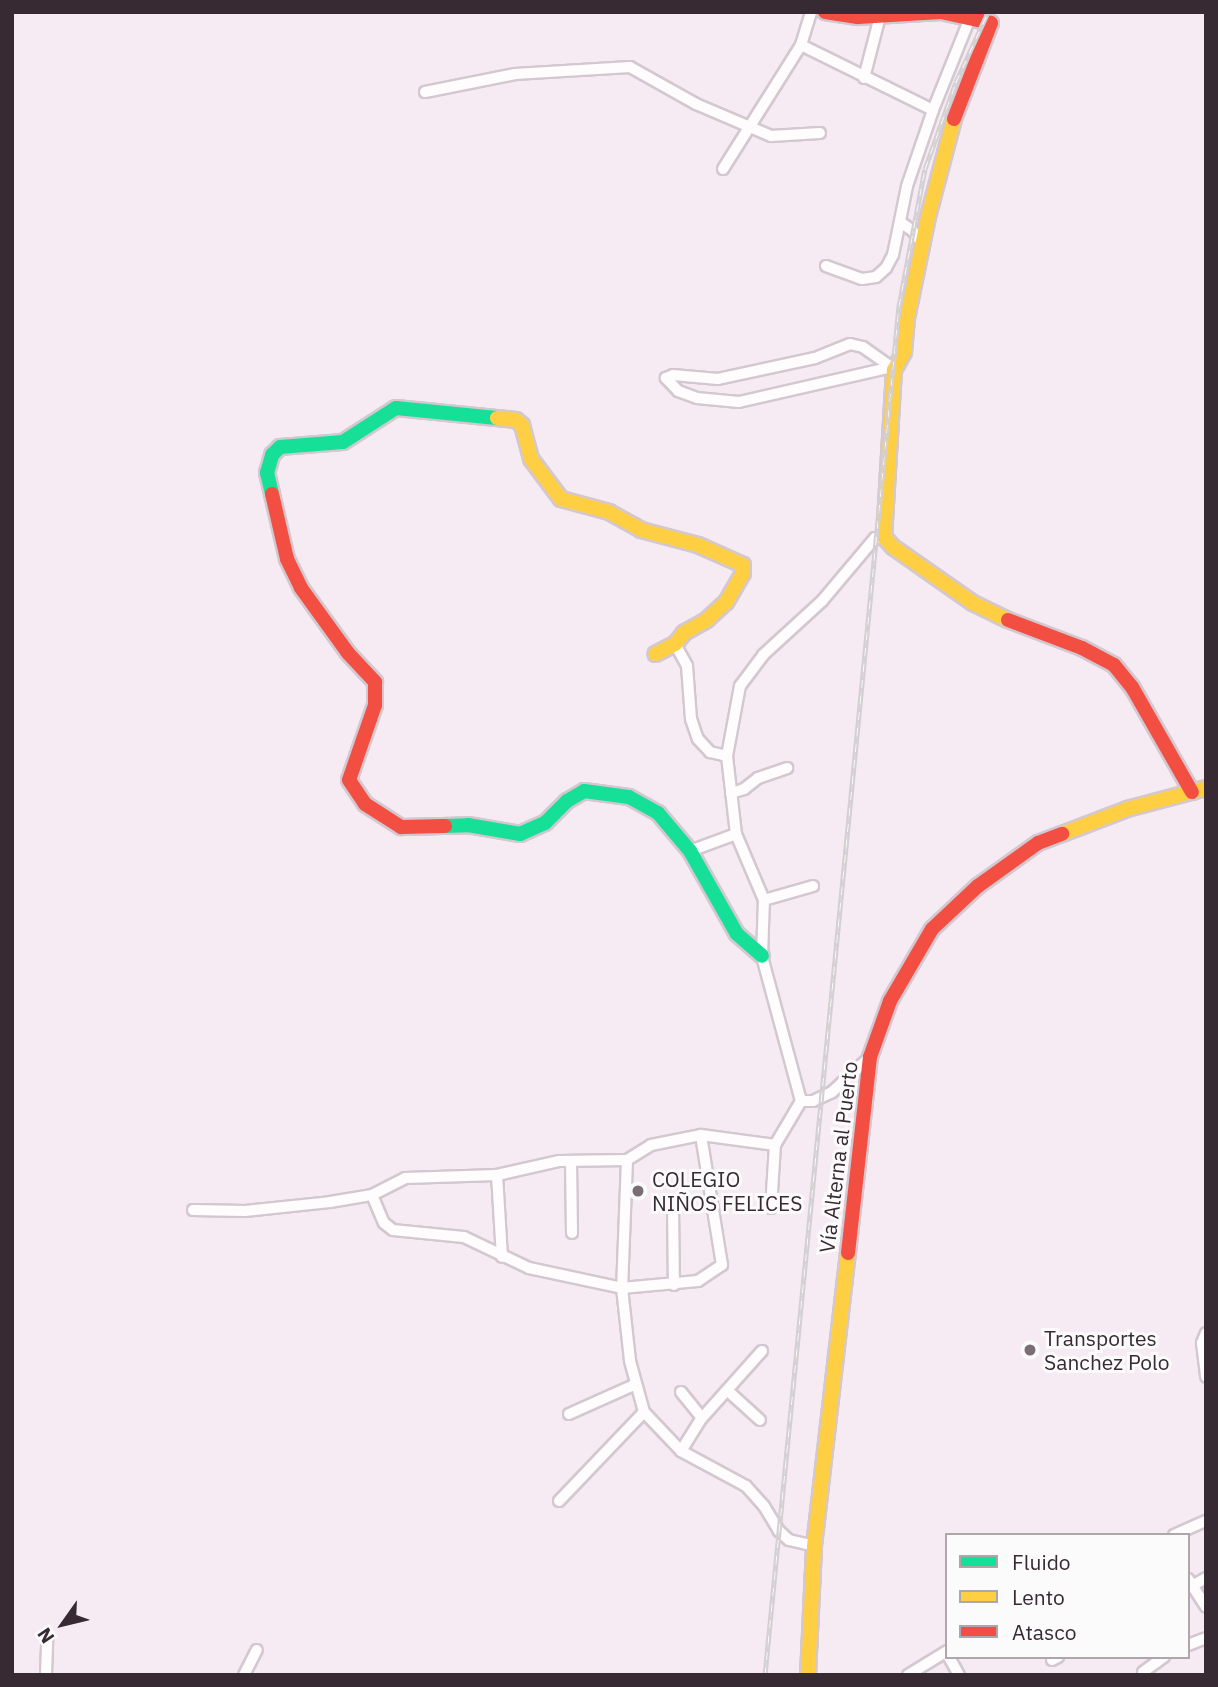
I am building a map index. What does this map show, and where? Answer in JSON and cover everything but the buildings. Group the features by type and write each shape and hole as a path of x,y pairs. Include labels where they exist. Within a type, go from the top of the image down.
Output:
{"street":[{"path":"723,169 801,45 811,12"},
{"path":"825,12 858,17 941,12 970,18 994,18 945,147 906,328 904,352 893,366 884,537 893,547 973,603 1026,629 1082,648 1114,665 1132,687 1199,790"},
{"path":"863,78 880,16"},
{"path":"826,266 862,279 883,273 893,255 907,186 933,110 970,18"},
{"path":"801,45 863,78 933,110"},
{"path":"425,92 514,74 630,66 642,71 673,93 750,127 779,137 820,133"},
{"path":"900,222 912,229 923,244"},
{"path":"850,344 863,347 893,366 739,402 687,395 670,386 666,378 673,375 718,379 816,358 850,344"},
{"path":"655,654 675,644 684,633 707,620 726,602 743,573 743,565 698,545 641,530 609,512 561,499 531,459 522,425 516,420 396,408 343,442 280,447 272,455 267,472 287,559 302,588 348,653 375,682 375,705 349,780 365,804 401,827 468,825 520,834 545,823 567,801 584,791 629,797 657,813 690,851 737,934 762,956"},
{"path":"771,1208 775,1145 801,1101 762,956 764,900 736,834 727,756 740,686 763,655 822,601 875,538 884,537"},
{"path":"675,644 687,666 691,719 698,739 710,752 727,756"},
{"path":"731,793 744,789 758,778 787,768"},
{"name":"Vía Alterna al Puerto","path":"808,1675 814,1546 870,1058 890,1001 932,929 978,886 1038,844 1126,809 1199,790"},
{"path":"690,851 736,834"},
{"path":"764,900 813,886"},
{"path":"801,1101 813,1101 832,1091 870,1058"},
{"path":"193,1210 245,1211 372,1195 405,1178 497,1175 572,1161 627,1160 652,1146 701,1135 775,1145"},
{"path":"372,1195 384,1223 393,1230 464,1237 529,1268 622,1288 698,1281 722,1265 701,1135"},
{"path":"627,1160 622,1288 630,1361 644,1412 681,1451 746,1486 764,1506 779,1531 789,1540 814,1546"},
{"path":"572,1161 572,1233"},
{"path":"497,1175 502,1257"},
{"path":"673,1206 674,1285"},
{"path":"1206,1333 1202,1343 1206,1377"},
{"path":"681,1451 702,1418 762,1351"},
{"path":"569,1414 636,1384"},
{"path":"727,1391 760,1420"},
{"path":"681,1392 702,1418"},
{"path":"559,1502 644,1412"},
{"path":"1179,1533 1206,1521"},
{"path":"1206,1578 1190,1584 1206,1607"},
{"path":"46,1675 47,1639"},
{"path":"244,1675 257,1650"},
{"path":"908,1675 945,1654"},
{"path":"950,1659 959,1675"},
{"path":"1143,1672 1160,1659"}],"railway":[{"path":"765,1675 899,306 925,169 956,82 988,12"}],"traffic: fast":[{"path":"272,494 267,473 272,455 280,447 343,442 396,408 497,418"},
{"path":"445,826 468,825 520,834 545,823 567,801 584,791 629,797 658,813 690,851 737,934 762,956"}],"traffic: slow":[{"path":"954,119 928,217 907,318 904,352 894,370 884,537 893,547 973,603 1008,620"},
{"path":"497,418 516,420 522,425 531,459 561,499 609,512 641,530 698,545 743,565 743,573 726,602 707,620 684,633 675,644 655,654"},
{"path":"1062,834 1127,809 1206,788"},
{"path":"808,1675 814,1546 848,1253"}],"traffic: jam":[{"path":"825,12 858,17 941,12 991,23 954,119"},
{"path":"272,494 287,559 301,588 348,653 375,682 375,705 349,780 365,804 401,827 445,826"},
{"path":"1008,620 1082,648 1114,665 1132,687 1192,792"},
{"path":"848,1253 870,1057 890,1001 932,929 978,886 1038,843 1062,834"}],"place":[{"name":"COLEGIO NIÑOS FELICES","path":"638,1191"},
{"name":"Transportes Sanchez Polo","path":"1030,1350"}]}
